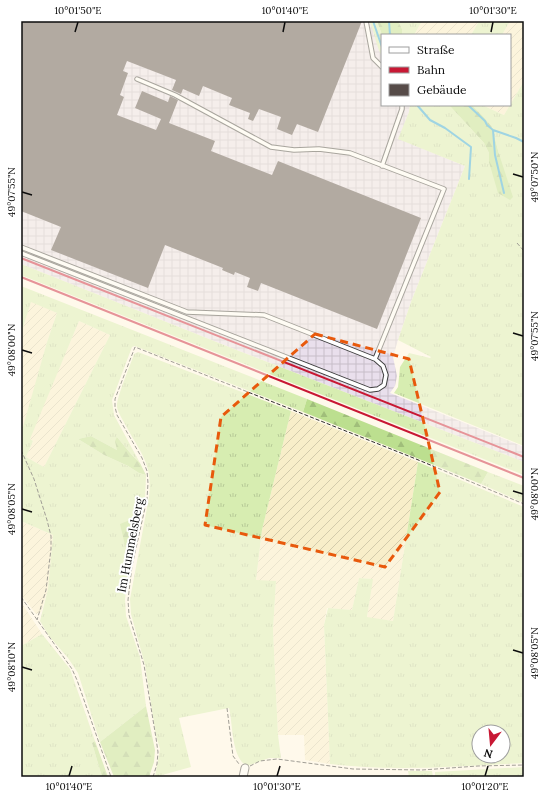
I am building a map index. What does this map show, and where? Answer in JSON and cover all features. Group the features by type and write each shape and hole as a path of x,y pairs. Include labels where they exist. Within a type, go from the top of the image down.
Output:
{"street":[{"path":"243,777 245,768"}],"lane":[{"path":"366,21 374,58 381,66"},
{"path":"137,79 175,95 271,146 294,150 319,149 350,153 444,188 375,359"},
{"path":"382,166 402,106"},
{"path":"21,247 187,312 264,315 375,359 383,366 386,375 384,385 378,389 370,390 21,253"}],"path":[{"path":"517,243 524,251"},
{"name":"Im Hummelsberg","path":"153,777 157,764 158,752 144,665 130,615 128,600 132,566 147,499 148,483 142,458 116,414 115,407 115,399 134,347 416,459 524,504"},
{"path":"21,450 34,479 51,536 46,590 37,621"},
{"path":"21,597 72,669 111,777"},
{"path":"227,708 233,756 238,763 245,768 260,761 277,759 353,769 422,770 478,766 524,766"}],"highlighted area":[{"path":"315,334 409,359 440,492 385,567 205,525 221,417"}],"shaded area":[{"path":"21,21 369,21 374,30 381,53 381,106 410,106 399,139 465,166 411,302 398,340 393,357 397,376 395,386 390,393 524,447 524,462 239,351 21,264"},
{"path":"422,21 479,21 472,34 415,34"},
{"path":"510,21 524,21 524,81 511,103 511,34 503,34"},
{"path":"484,106 509,106 504,115"},
{"path":"31,301 57,313 47,342 22,434 21,334"},
{"path":"79,321 110,335 44,467 26,457 33,441 29,439"},
{"path":"291,411 418,462 393,621 367,618 372,579 359,578 352,610 327,608 324,625 330,764 305,760 304,735 278,735 273,630 276,581 256,581 262,530"},
{"path":"21,521 53,535 48,589 41,612 36,614 21,595"},
{"path":"21,602 42,634 21,646"}],"green space":[{"path":"369,21 377,21 382,34 381,54 378,48"},
{"path":"377,21 398,21 402,29 402,34 382,34"},
{"path":"398,21 422,21 415,34 402,34 402,29"},
{"path":"479,21 510,21 503,34 472,34"},
{"path":"524,81 524,446 394,393 398,387 400,367 409,353 431,357 398,340 411,302 465,166 398,139 409,112 410,106 450,106 484,143 489,153 489,162 499,154 492,127 473,106 484,106 504,115 509,106 511,106 511,103"},
{"path":"450,106 473,106 492,127 513,197 510,200 498,193 489,162 489,153 484,143"},
{"path":"21,264 524,462 524,475 21,275"},
{"path":"21,286 307,399 303,412 135,346 132,347 112,400 114,415 140,463 117,437 117,450 91,436 78,439 104,455 139,473 146,475 145,500 139,521 130,520 125,545 133,547 125,599 126,616 140,657 146,706 100,742 78,673 68,658 49,636 40,621 48,589 53,535 21,521 21,434 47,342 57,313 31,302 21,334","holes":["79,321 110,335 44,467 26,457 33,441 30,439"]},
{"path":"138,352 291,411 262,530 256,580 276,581 273,630 278,735 281,758 269,758 247,766 242,762 235,748 229,708 179,718 191,767 155,777 160,749 156,736 145,665 131,614 130,599 149,497 149,476 145,460 118,412 117,407 121,389 134,354"},
{"path":"307,399 488,472 481,484 303,412"},
{"path":"91,436 117,450 115,441 117,437 140,463 146,475 139,473 104,455 78,439"},
{"path":"418,462 524,507 524,763 511,764 511,724 471,724 471,764 506,764 451,767 378,768 330,764 324,625 328,608 352,610 359,578 373,579 367,617 393,621"},
{"path":"488,472 524,486 524,503 481,484"},
{"path":"130,520 139,521 133,547 125,545 120,524"},
{"path":"42,634 70,669 95,741 92,743 102,777 21,777 21,646"},
{"path":"146,706 155,750 154,762 149,777 114,777 100,742"},
{"path":"95,741 108,777 102,777 92,743"},
{"path":"524,767 524,777 435,777 435,772"},
{"path":"408,771 432,771 433,777 409,777"}],"building":[{"path":"21,21 362,21 318,132 297,124 292,135 277,129 281,117 259,109 253,121 248,119 250,113 229,105 232,98 203,86 199,96 183,89 181,94 172,90 176,80 127,61 123,71 128,73 120,95 124,97 117,115 156,130 161,119 135,108 142,91 168,102 170,96 178,100 169,123 215,141 211,151 272,175 278,161 421,218 377,329 261,283 258,291 247,287 250,278 235,272 234,275 222,270 223,268 165,245 148,288 51,250 61,227 21,211"}],"waterway":[{"path":"373,21 381,44"},
{"path":"389,21 390,34"},
{"path":"418,106 430,120 445,128 471,147 469,179"},
{"path":"469,106 493,130 524,142"},
{"path":"493,130 495,155 504,193"}],"railway":[{"path":"21,258 524,457"},
{"path":"21,277 524,478"}]}
